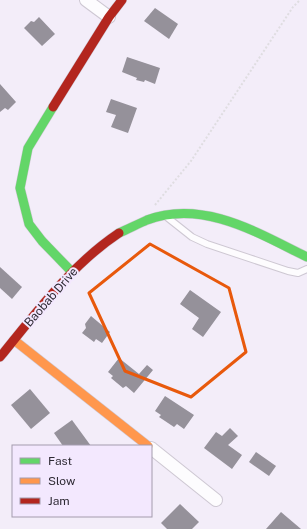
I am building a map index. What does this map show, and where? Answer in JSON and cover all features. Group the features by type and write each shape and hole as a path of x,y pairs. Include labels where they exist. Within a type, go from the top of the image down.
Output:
{"street":[{"path":"86,0 109,17"},
{"path":"71,272 42,241 29,224 20,188 28,148 109,17 122,0"},
{"name":"Baobab Drive","path":"0,356 71,272 122,231 142,221 164,215 189,214 215,217 239,225 307,257"},
{"path":"14,340 147,445"},
{"path":"152,449 216,500"}],"lane":[{"path":"164,215 192,237 207,244 288,271 298,273 307,269"}],"path":[{"path":"142,221 191,161 293,7 300,0"}],"highlighted area":[{"path":"150,244 229,288 246,352 191,397 125,371 89,293"}],"building":[{"path":"155,8 178,24 169,39 144,21"},
{"path":"39,17 55,34 42,46 24,28 31,21 34,22"},
{"path":"127,57 160,68 155,84 145,80 144,82 136,80 137,78 122,72"},
{"path":"0,84 16,102 8,110 5,108 0,112"},
{"path":"111,99 137,108 128,133 111,127 116,115 106,112"},
{"path":"0,267 22,287 12,299 0,288"},
{"path":"190,290 221,312 203,337 192,329 199,318 180,304"},
{"path":"91,316 110,332 102,343 96,339 94,342 82,333 86,328 85,324"},
{"path":"119,358 139,374 147,365 153,370 134,393 126,386 123,388 111,378 113,376 108,372"},
{"path":"30,389 50,413 31,429 11,405"},
{"path":"165,396 194,415 184,429 177,424 174,427 159,417 161,415 155,411"},
{"path":"72,420 90,445 62,445 54,433"},
{"path":"230,428 238,436 228,445 242,455 232,469 204,448 216,432 222,436"},
{"path":"256,452 276,466 269,476 249,462"},
{"path":"180,504 199,522 192,529 167,529 161,523"},
{"path":"281,512 301,529 266,529"}],"traffic: fast":[{"path":"53,107 28,148 20,188 29,224 42,241 71,271"},
{"path":"119,233 147,220 168,215 189,214 209,216 250,229 307,257"}],"traffic: slow":[{"path":"14,340 147,445"}],"traffic: jam":[{"path":"53,107 109,17 122,0"},
{"path":"0,357 55,290 85,260 119,233"}]}
